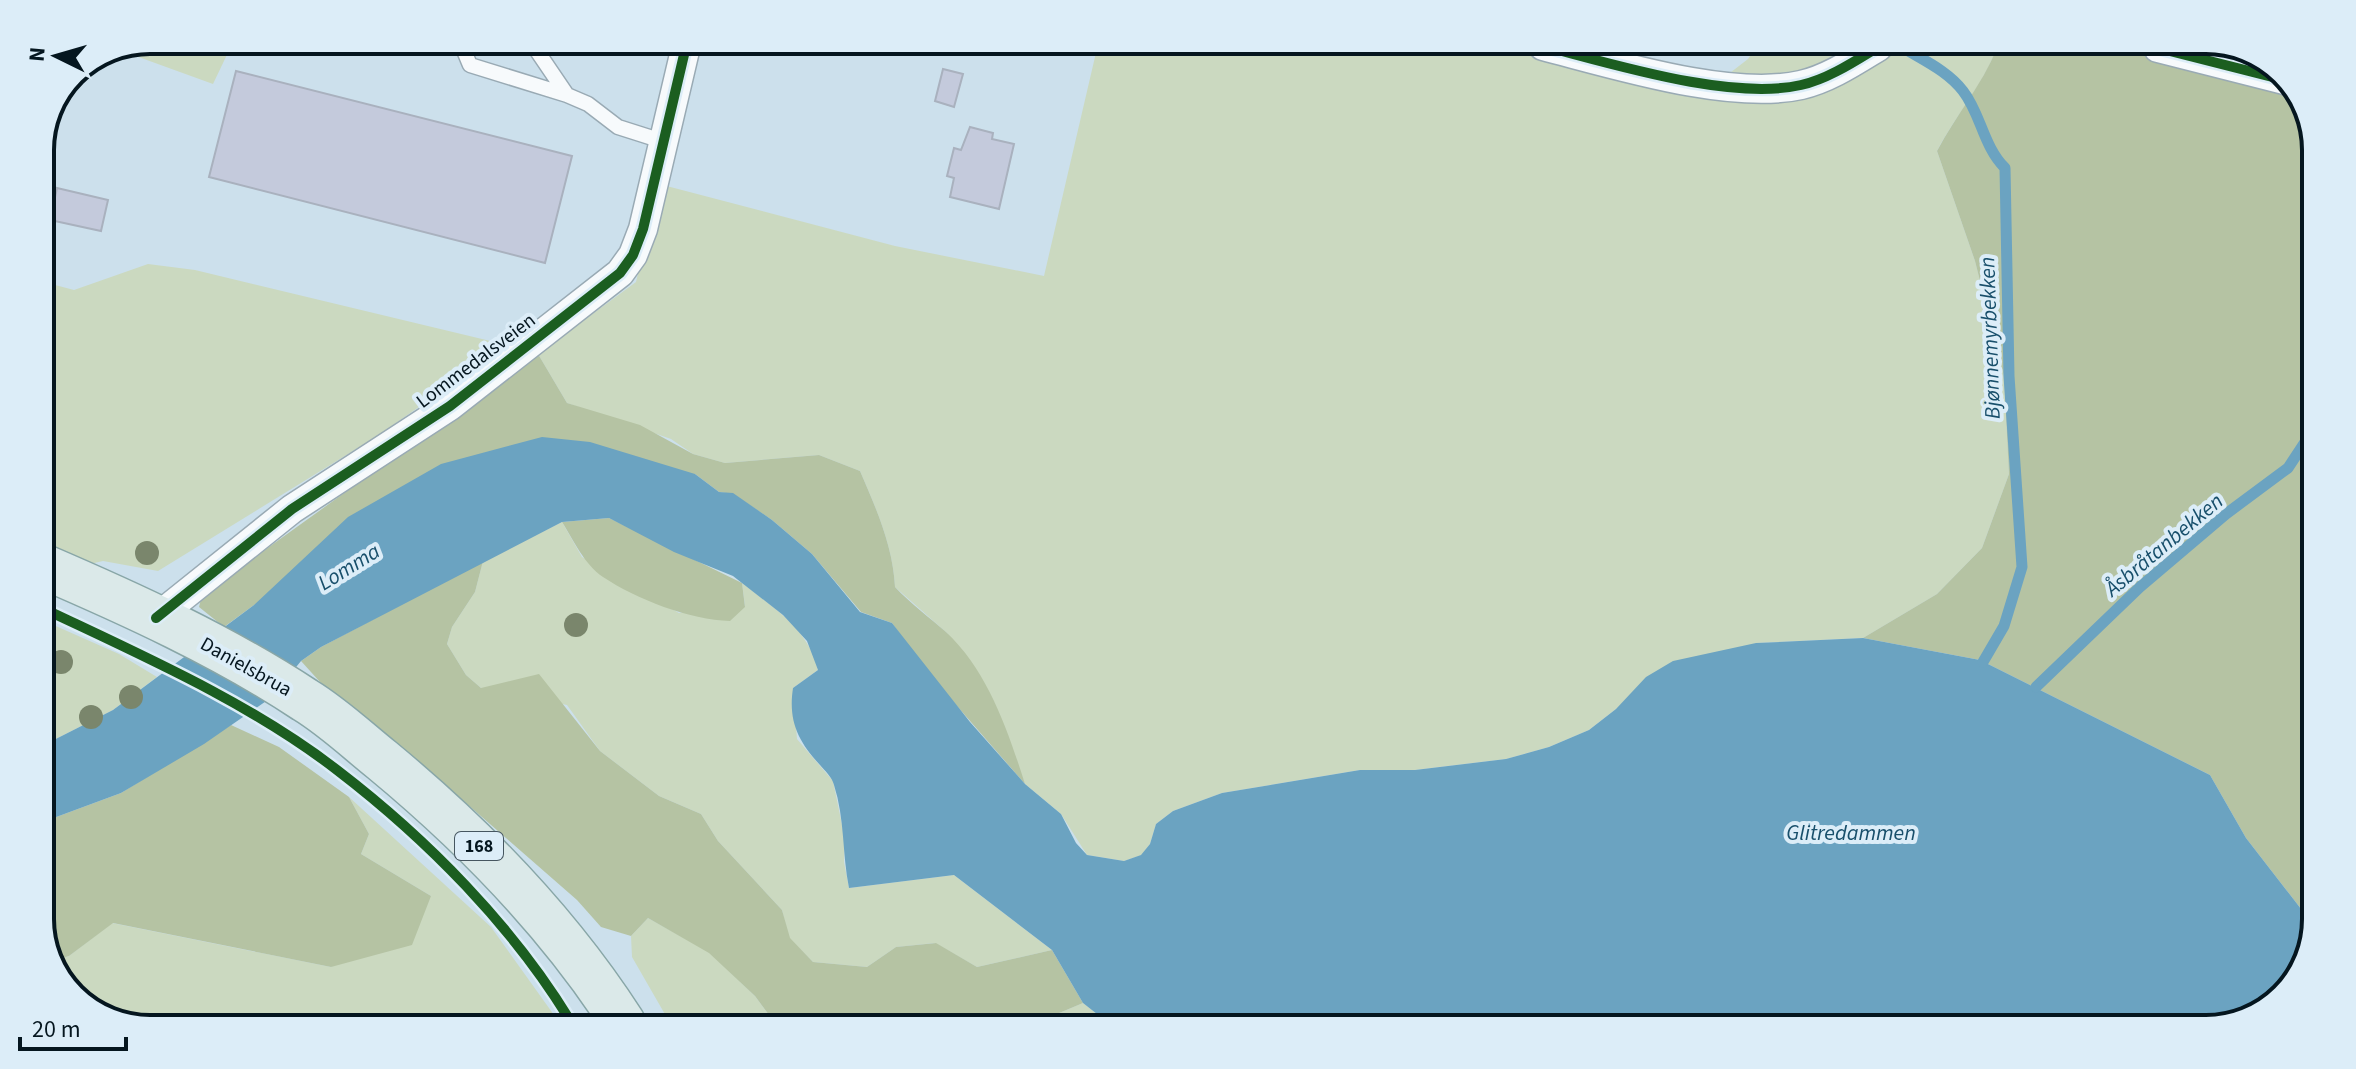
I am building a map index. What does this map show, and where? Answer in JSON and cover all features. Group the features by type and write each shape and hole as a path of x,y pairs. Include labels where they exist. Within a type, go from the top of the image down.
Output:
{"main road":[{"name":"168","path":"54,571 172,626"},
{"name":"Danielsbrua","path":"172,626 304,699 456,823 549,922 617,1015"}],"street":[{"name":"Lommedalsveien","path":"172,626 292,509 450,406 620,273 633,255 643,229 684,54"},
{"path":"1573,54 1648,74 1755,89 1802,85 1845,67 1866,54"},
{"path":"2182,54 2266,75"}],"lane":[{"path":"465,54 470,65 567,95 588,104 618,127 662,141"},
{"path":"539,54 567,95"}],"green space":[{"path":"227,54 213,84 135,56"},
{"path":"1096,54 1615,54 1726,76 1751,54 1994,54 1937,151 1975,261 2004,376 2009,474 1982,548 1937,594 1863,638 1756,643 1616,709 1589,730 1549,747 1506,759 1415,770 1360,770 1222,793 1173,811 1156,824 1150,844 1142,855 1124,861 1087,855 1061,814 1025,784 994,702 947,633 895,587 887,542 860,471 819,455 725,463 693,454 671,439 567,403 538,354 636,282 659,184 895,246 1044,276"},
{"path":"1994,54 2225,56 2243,61 2274,82 2295,113 2302,144 2302,910 2246,838 2210,775 1980,660 1863,638 1937,594 1982,548 2009,474 2004,376 1975,261 1937,151"},
{"path":"148,264 195,270 507,345 379,435 158,571 103,561 90,564 54,550 54,285 74,290"},
{"path":"538,354 567,403 640,425 693,454 725,463 819,455 860,471 887,542 895,587 946,632 974,665 1004,723 1025,784 923,667 892,623 861,612 812,554 772,520 733,494 719,492 695,474 254,605 224,627 199,607 202,595"},
{"path":"609,518 742,583 745,607 730,621 698,617 647,600 603,577 585,559 562,522"},
{"path":"562,522 582,557 679,613 745,606 742,583 777,610 807,642 818,670 793,688 797,739 833,781 845,839 844,862 849,888 954,875 1052,950 977,967 935,943 896,947 867,967 813,962 789,938 782,910 718,841 701,814 659,796 600,751 567,705 481,688 466,675 447,644 452,627 475,592 483,561"},
{"path":"483,561 475,592 452,627 447,644 466,675 481,688 539,674 600,751 659,796 701,814 718,841 782,910 790,938 813,962 867,967 896,947 936,943 977,967 1052,950 1083,1003 1054,1015 769,1015 755,996 709,953 648,918 631,936 601,927 577,900 412,756 330,693 301,661 321,647"},
{"path":"54,625 119,654 157,677 113,710 54,740"},
{"path":"231,725 279,747 349,797 369,834 361,854 431,896 412,945 331,967 113,923 63,958 54,925 54,818 121,793"},
{"path":"349,797 491,927 554,1015 131,1013 113,1008 92,995 70,972 63,958 112,923 331,967 431,896 361,854 369,834"},
{"path":"648,918 709,952 755,996 769,1015 665,1015 632,957 631,936"},
{"path":"1083,1003 1098,1015 1054,1015"}],"water":[{"name":"Glitredammen","path":"542,437 590,442 695,474 719,492 733,493 772,520 812,554 860,612 892,623 970,722 1025,784 1061,814 1076,843 1087,855 1124,861 1141,855 1150,844 1156,824 1173,811 1222,793 1360,770 1415,770 1506,759 1549,747 1589,730 1616,709 1646,677 1673,661 1756,643 1863,638 1980,660 2210,775 2246,838 2302,910 2300,938 2286,972 2269,991 2243,1008 2206,1015 1098,1015 1083,1003 1052,950 954,875 849,888 834,785 796,730 792,711 793,688 818,670 807,641 783,615 733,576 674,552 609,518 562,522 321,647 301,661 272,697 204,744 121,793 54,818 54,740 113,710 254,605 348,517 441,464"}],"building":[{"path":"943,69 963,74 954,107 935,101"},
{"path":"236,71 572,156 545,263 209,177"},
{"path":"970,127 993,133 992,139 1014,144 999,209 950,197 954,178 947,176 954,148 961,150"},
{"path":"57,188 108,200 101,231 54,221"}],"waterway":[{"name":"Bjønnemyrbekken","path":"1913,54 1943,72 1963,91 1992,150 2005,168 2009,376 2022,567 2004,626 1983,662"},
{"name":"Åsbråtanbekken","path":"2036,687 2140,587 2226,514 2288,468 2302,447"}],"cycle path":[{"path":"156,618 292,509 450,406 620,273 633,255 643,229 684,54"},
{"path":"1574,54 1672,78 1741,88 1773,89 1821,78 1866,54"},
{"path":"2182,54 2266,75"},
{"path":"54,614 231,701 303,745 337,770 403,825 466,886 523,952 567,1015"}],"water label":[{"name":"Lomma","path":"349,567"}]}
